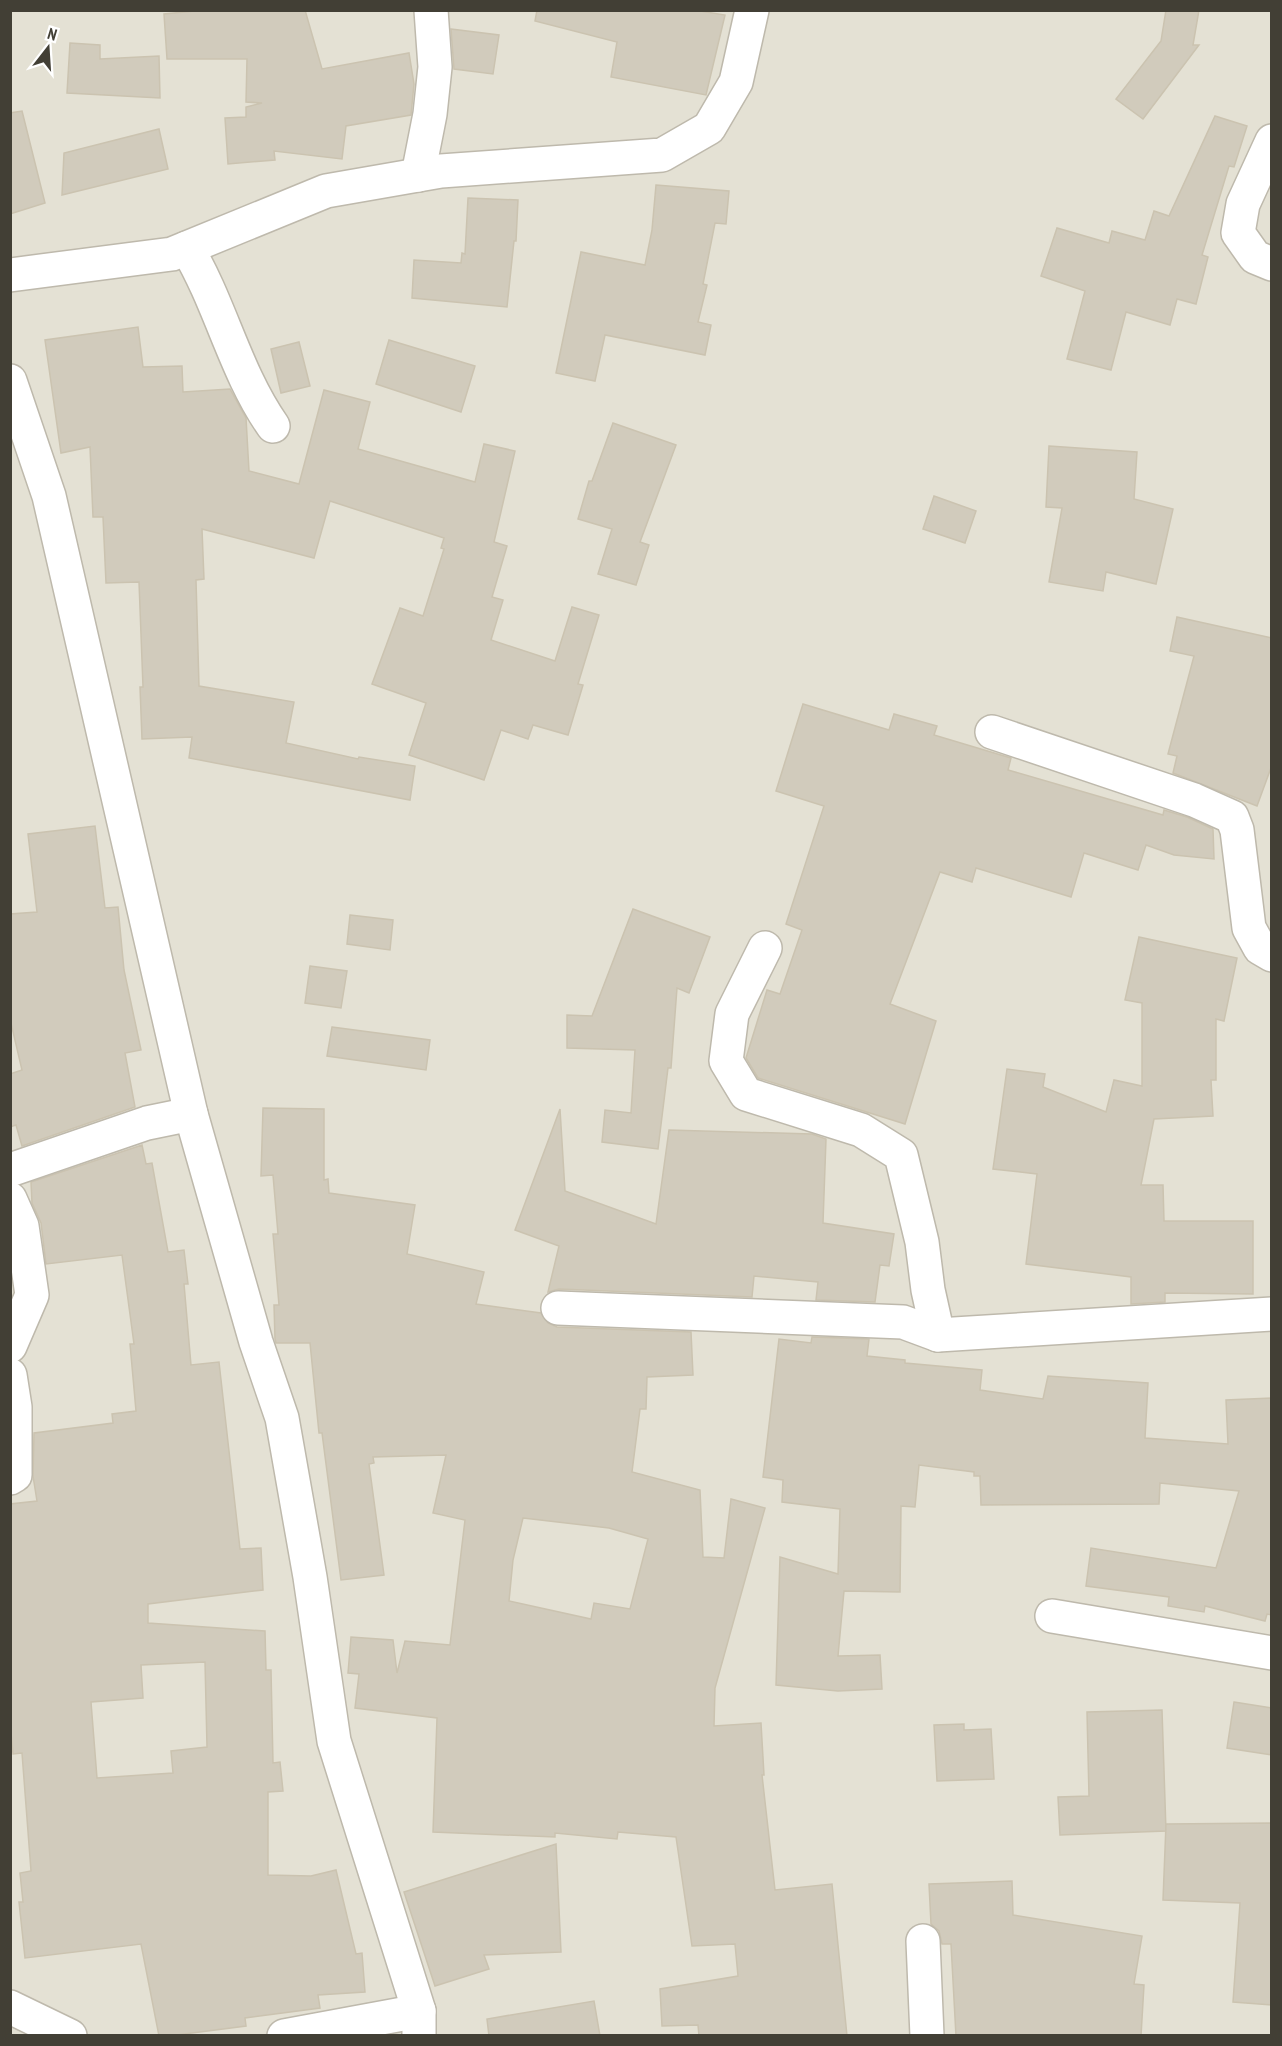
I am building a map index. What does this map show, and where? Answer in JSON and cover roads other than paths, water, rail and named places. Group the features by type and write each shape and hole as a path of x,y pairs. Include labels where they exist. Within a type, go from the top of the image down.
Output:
{"street":[{"path":"417,175 430,114 435,67 431,10"},
{"path":"10,275 172,254 326,191 417,175 567,160 662,155 709,129 736,82 752,10"},
{"path":"1272,141 1243,204 1238,233 1255,257 1272,264"},
{"path":"188,248 206,281 232,351 259,407 273,426"},
{"path":"10,381 49,496 192,1113 250,1320 282,1418 310,1576 334,1741 419,2023 284,2036"},
{"path":"992,732 1202,803 1232,817 1237,830 1250,928 1260,948 1272,955"},
{"path":"765,948 732,1014 726,1061 746,1094 861,1130 902,1155 922,1242 928,1290 938,1335"},
{"path":"10,1170 147,1123 192,1113"},
{"path":"10,1199 22,1226 32,1295 10,1346"},
{"path":"558,1308 903,1322 938,1335 1272,1314"},
{"path":"10,1478 15,1476 12,1396"},
{"path":"1052,1616 1272,1653"},
{"path":"923,1941 927,2036"},
{"path":"10,2007 70,2036"}]}
